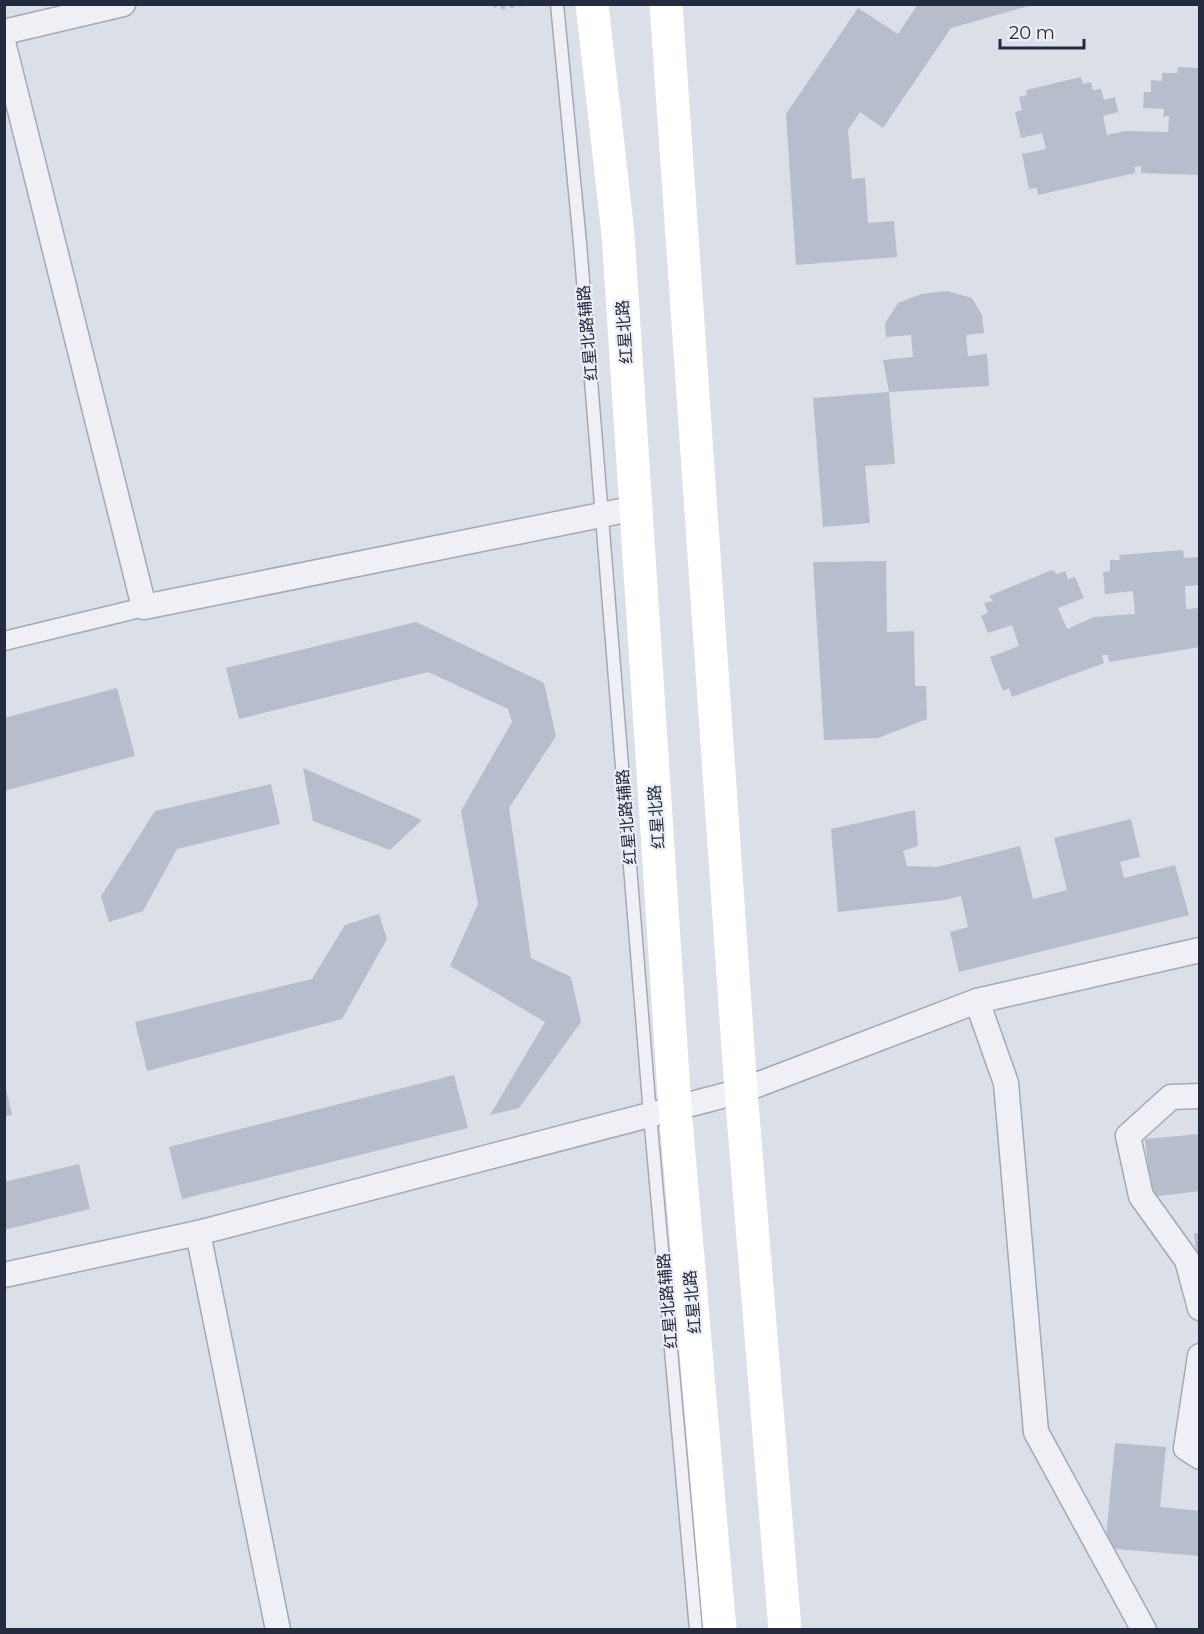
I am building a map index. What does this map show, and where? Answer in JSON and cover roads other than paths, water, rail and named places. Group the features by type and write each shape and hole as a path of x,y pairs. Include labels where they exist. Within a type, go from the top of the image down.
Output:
{"main road":[{"name":"红星北路","path":"592,4 618,234 636,508 663,1112 720,1629"},
{"path":"666,4 741,1091 785,1629"}],"street":[{"path":"4,32 123,4"},
{"path":"4,46 144,607"},
{"path":"4,641 144,607 636,508"},
{"path":"4,1275 198,1233 741,1091 977,1001 1200,950"},
{"path":"977,1001 1006,1083 1036,1432 1144,1629"},
{"path":"1200,1096 1171,1097 1128,1136 1141,1196 1186,1260 1200,1308"},
{"path":"198,1233 278,1629"},
{"path":"1200,1356 1186,1448 1200,1457"}],"lane":[{"name":"红星北路辅路","path":"557,4 580,243 602,515 663,1112 696,1629"}]}
